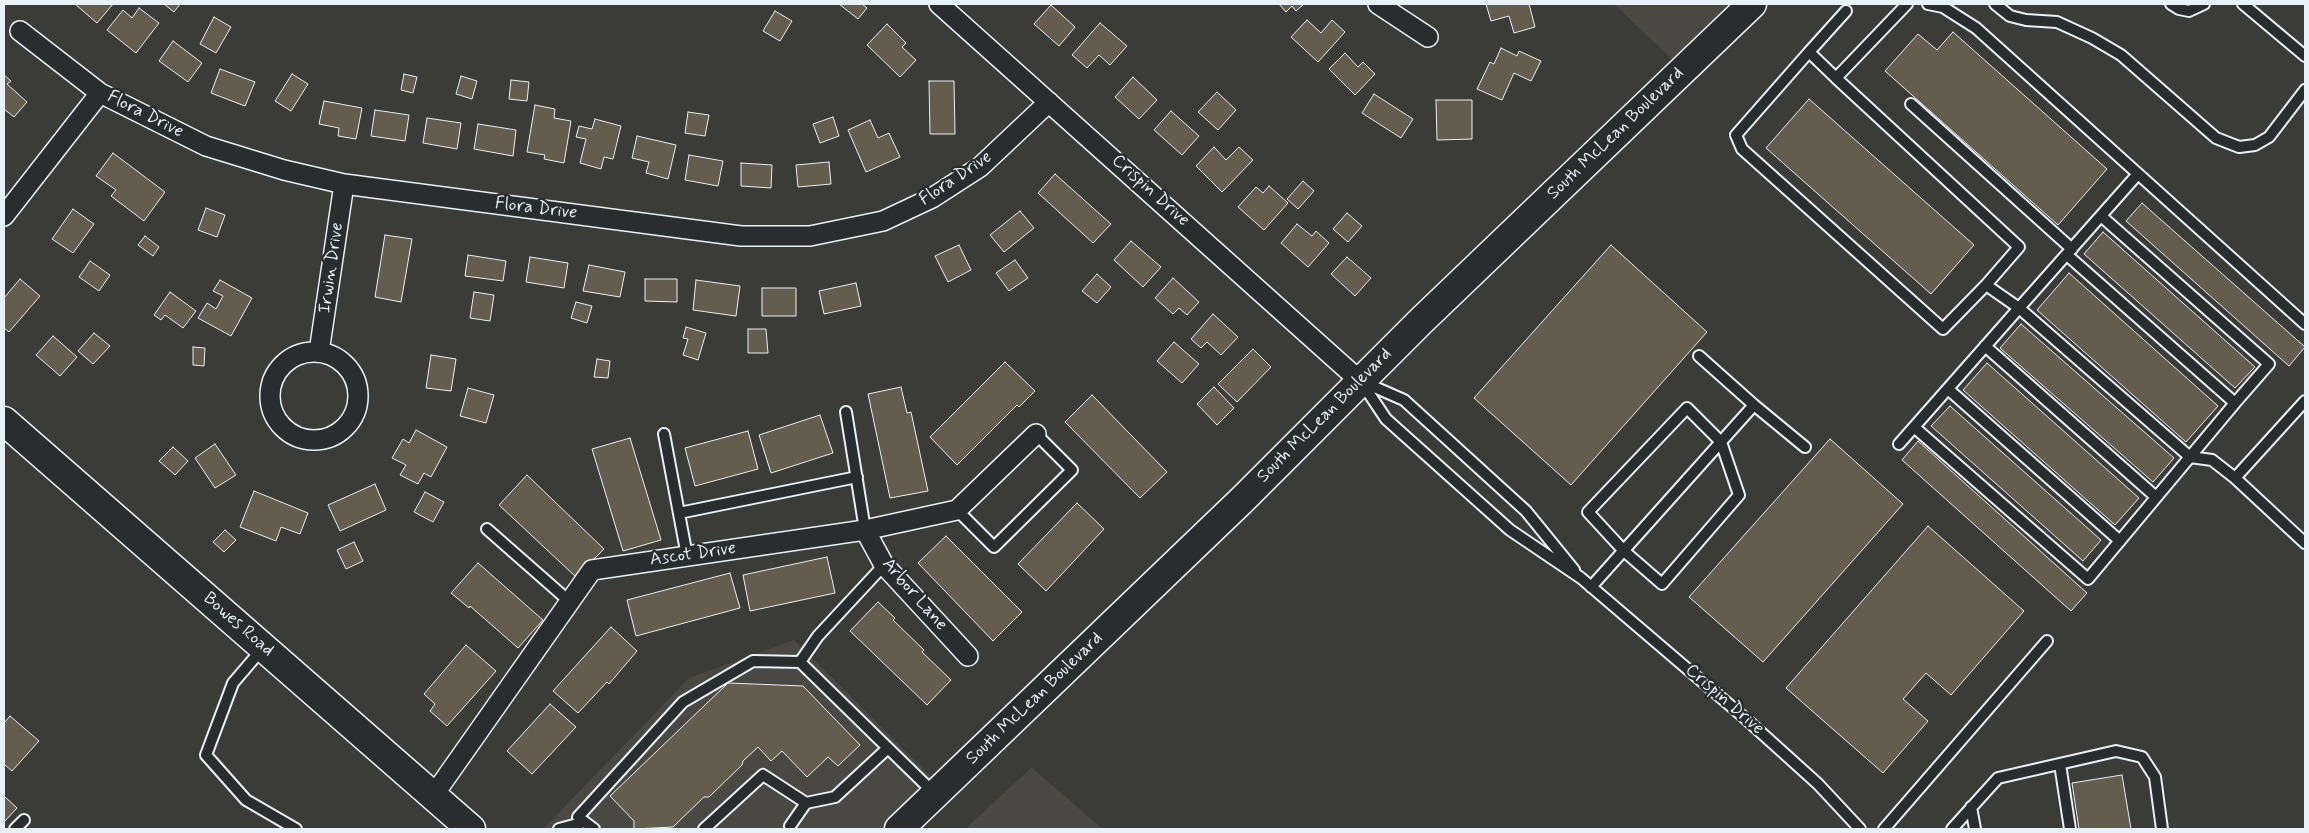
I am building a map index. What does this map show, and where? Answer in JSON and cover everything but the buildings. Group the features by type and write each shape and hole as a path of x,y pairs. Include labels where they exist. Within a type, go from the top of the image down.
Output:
{"main road":[{"name":"South McLean Boulevard","path":"898,829 1243,499 1360,381 1752,4"},
{"name":"Bowes Road","path":"4,421 471,829"}],"street":[{"name":"Crispin Drive","path":"939,4 1360,381"},
{"path":"1378,4 1428,37"},
{"name":"Flora Drive","path":"20,31 100,93 206,146 284,170 344,184 741,236 810,236 883,221 932,198 980,167 1049,102"},
{"path":"4,216 100,93"},
{"name":"Irwin Drive","path":"319,352 344,184"},
{"path":"319,352 339,360 353,375 357,385 357,406 348,425 340,432 320,439 309,439 299,437 282,425 272,406 270,396 276,375 285,363 299,355 319,352"},
{"path":"957,510 1036,434"},
{"name":"Ascot Drive","path":"433,796 592,570 865,530 957,510"},
{"name":"Arbor Lane","path":"865,530 884,564 968,656"}],"lane":[{"path":"1836,78 1907,4"},
{"path":"1928,4 1943,7 1976,28 2137,175 2305,324"},
{"path":"1995,4 2010,16 2026,20 2057,22 2092,38 2121,55 2216,138 2239,146 2255,144 2270,137 2305,90"},
{"path":"2171,4 2179,9 2189,11 2204,4"},
{"path":"2243,4 2305,56"},
{"path":"1809,52 2019,247 1986,285 1943,329 1742,149 1736,136 1809,52 1846,11"},
{"path":"1911,104 2069,252 2235,403"},
{"path":"1898,444 2137,175"},
{"path":"1914,427 2088,579 2268,364 2101,216"},
{"path":"1986,285 2019,308 2190,457 2212,460 2235,478 2305,543"},
{"path":"1985,346 2156,497"},
{"path":"1700,356 1754,405 1805,447"},
{"name":"Crispin Drive","path":"1360,381 1386,419 1510,530 1581,578 1775,745 1818,784 1860,829"},
{"name":"Crispin Drive","path":"1360,381 1404,400 1526,511 1581,578"},
{"path":"1948,389 2120,541"},
{"path":"2235,478 2305,400"},
{"path":"1591,587 1754,405"},
{"path":"1687,408 1721,442 1739,495 1662,584 1624,551 1588,512 1687,408"},
{"path":"846,412 865,530"},
{"path":"664,434 687,556"},
{"path":"957,510 994,547 1072,470 1036,434"},
{"path":"679,513 857,477"},
{"path":"487,529 570,602"},
{"path":"800,662 818,636 884,564"},
{"path":"1884,829 2048,642"},
{"path":"263,647 233,683 206,755 246,800 296,829"},
{"path":"583,826 578,817 683,702 753,661 800,662 935,794"},
{"path":"704,829 763,776 806,803 835,797 888,748"},
{"path":"1952,829 1998,778 2116,751 2142,757 2155,777 2162,829"},
{"path":"2060,764 2070,829"},
{"path":"790,828 806,803"},
{"path":"1971,807 1975,829"},
{"path":"15,829 24,820"},
{"path":"559,829 583,826 594,829"}],"shaded area":[{"path":"1614,4 1746,4 1679,66"},
{"path":"794,640 939,784 892,829 543,829 689,678"},
{"path":"1032,768 1103,829 965,829"}]}
